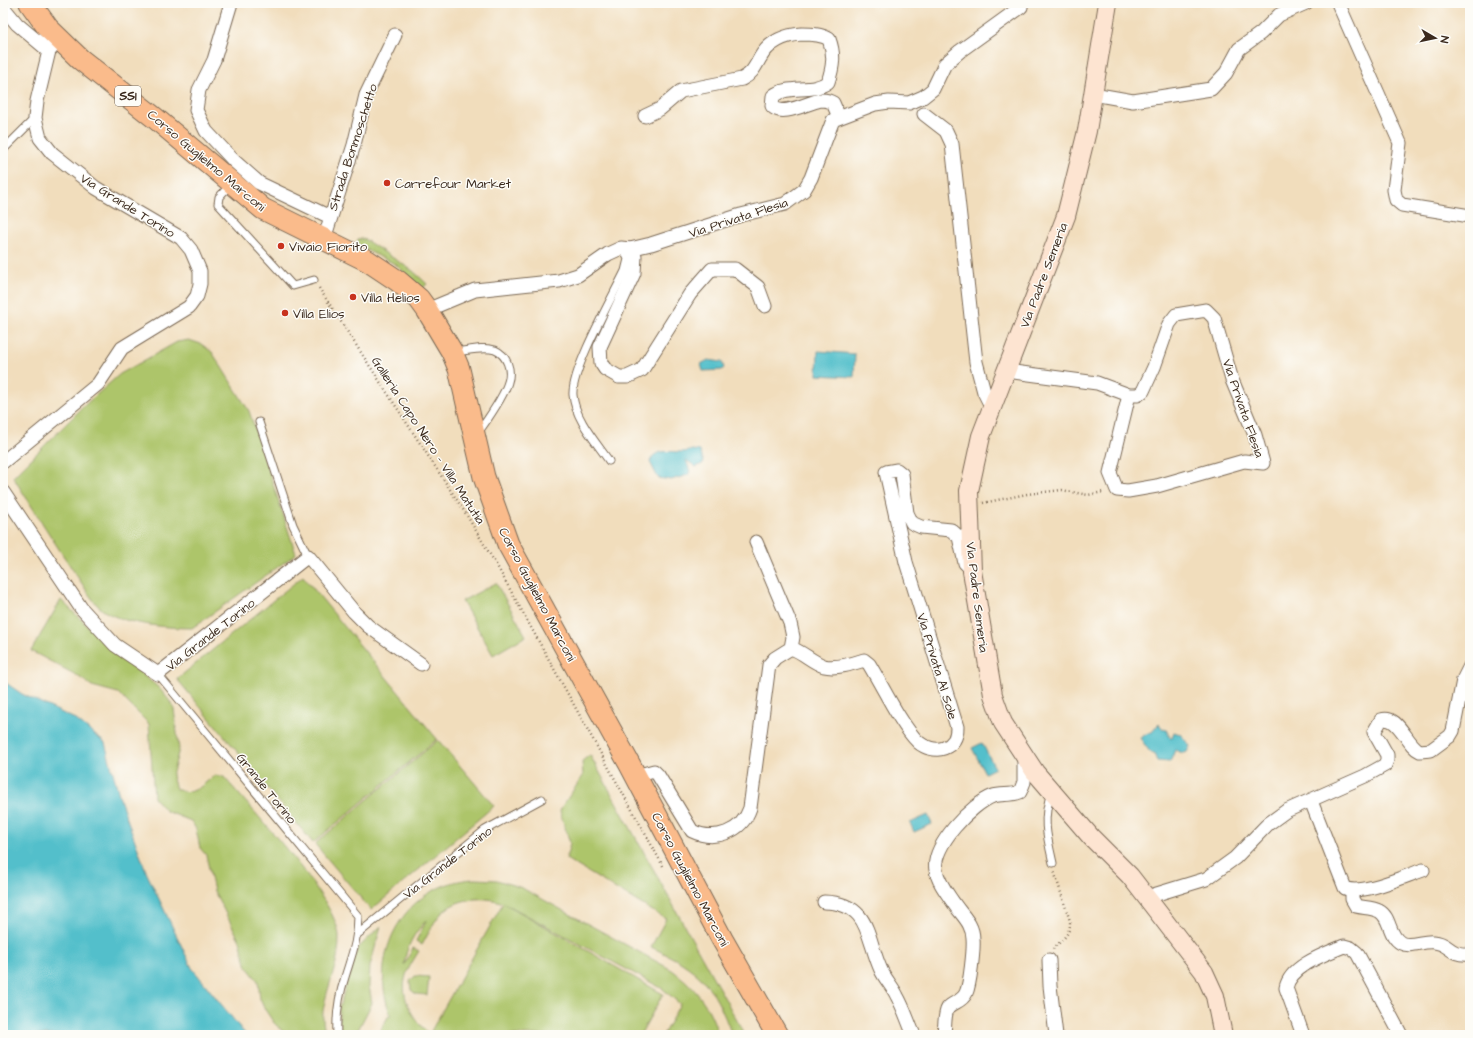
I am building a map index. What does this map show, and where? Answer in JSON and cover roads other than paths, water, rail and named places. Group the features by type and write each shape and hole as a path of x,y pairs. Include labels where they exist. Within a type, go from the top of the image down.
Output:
{"main road":[{"name":"Corso Guglielmo Marconi","path":"30,3 48,28 54,45 80,59 156,118 231,184 263,209 368,262 398,281 419,299 427,310 452,352 463,384 484,477 508,544 636,776 722,939 777,1035"},
{"name":"Via Padre Semeria","path":"1108,3 1087,131 1066,216 981,436 969,491 972,571 993,695 1003,723 1035,772 1051,793 1091,837 1130,876 1204,972 1215,996 1225,1034"}],"street":[{"name":"Strada Bonmoschetto","path":"231,3 214,60 199,90 196,110 206,131 234,161 259,183 330,217"},
{"path":"1093,94 1133,101 1211,89 1226,73 1239,49 1261,33 1279,15 1306,3"},
{"path":"1338,3 1400,143 1394,190 1396,200 1402,205 1470,216"},
{"path":"3,7 17,24 54,45"},
{"path":"645,116 660,109 681,91 742,79 750,75 769,46 785,37 806,34 821,36 829,40 834,55 832,72 828,82 816,88 779,91 773,96 772,106 775,109 783,111 823,100 834,103 839,117 876,104 889,102 909,103 923,97 933,89 945,64 960,50 1021,7"},
{"name":"Strada Bonmoschetto","path":"324,239 354,145 366,95 396,35"},
{"name":"Via Grande Torino","path":"3,462 98,384 122,348 189,307 197,296 200,284 200,271 191,250 181,238 96,188 52,153 40,138 35,118 54,45"},
{"path":"924,114 946,131 952,144 960,205 966,281 976,362 984,392 992,408"},
{"name":"Via Privata Flesia","path":"427,310 475,290 559,281 578,275 608,254 785,204 794,199 804,190 811,178 833,120 839,117"},
{"path":"626,248 635,256 634,273 600,347 601,363 612,374 619,377 627,377 642,370 690,294 712,269 735,268 758,287 764,306"},
{"name":"Via Privata Flesia","path":"1206,310 1214,318 1232,380 1255,435 1263,463 1244,461 1157,486 1128,492 1117,490 1110,473 1130,395 1138,395 1143,391 1154,367 1169,324 1176,315 1206,310"},
{"path":"1006,371 1097,383 1130,395"},
{"name":"Via Privata Al Sole","path":"791,648 802,652 823,665 832,667 864,660 869,664 909,730 919,743 935,749 952,744 957,736 957,727 906,562 886,472 897,470 902,474 907,513 912,523 921,527 951,530 959,537 965,563 972,571"},
{"name":"Via Grande Torino","path":"3,492 80,608 115,645 158,674 308,556"},
{"path":"636,776 654,771 658,775 692,831 701,835 724,834 746,819 750,808 769,665 775,658 791,648 793,637 790,623 756,542"},
{"path":"308,556 368,626 421,664"},
{"path":"1147,897 1206,879 1235,858 1268,824 1286,811 1365,776 1385,765 1387,755 1374,732 1381,720 1386,718 1391,720 1412,745 1420,751 1431,750 1446,740 1452,731 1463,680 1470,666"},
{"path":"944,1035 946,1012 949,1006 959,1002 967,993 974,938 967,919 959,912 940,883 935,870 937,857 946,837 966,816 987,799 995,795 1017,794 1022,790 1024,782 1024,755"},
{"path":"1311,801 1345,888 1352,891 1365,889 1423,870"},
{"path":"1352,891 1352,899 1356,906 1377,910 1383,914 1392,935 1401,943 1408,944 1433,941 1441,943 1453,953 1461,955 1470,954"},
{"path":"824,902 845,905 862,918 870,933 875,956 882,972 897,994 914,1035"},
{"path":"1302,1035 1286,988 1287,981 1297,968 1344,946 1351,948 1357,953 1401,1035"},
{"path":"1049,960 1050,986 1056,1035"}],"lane":[{"path":"3,150 35,118"},
{"path":"231,184 219,197 218,204 293,286 314,280"},
{"path":"609,461 593,439 582,420 576,408 573,394 578,368 625,270 628,256 625,250 626,248"},
{"path":"452,352 484,348 495,350 503,355 507,362 508,382 474,438"},
{"path":"259,422 290,518 308,556"},
{"name":"Grande Torino","path":"158,674 358,916 358,934"},
{"path":"1051,793 1046,808 1046,815 1047,834 1053,863"},
{"name":"Via Grande Torino","path":"358,934 485,830 542,799"},
{"path":"337,1035 338,1008 344,977 353,955 358,934"}],"water":[{"path":"818,351 855,354 854,377 817,375"},
{"path":"708,360 722,362 724,368 722,370 703,371 701,364"},
{"path":"692,450 700,451 704,463 696,467 686,460 690,471 688,475 671,480 658,478 650,462 657,453 687,452"},
{"path":"3,681 22,694 75,719 105,743 121,802 147,874 192,968 246,1035 3,1035"},
{"path":"1159,724 1163,729 1165,728 1170,737 1172,737 1174,732 1180,734 1190,746 1187,752 1183,753 1175,750 1170,762 1157,761 1154,754 1150,752 1140,738 1152,732"},
{"path":"982,743 995,768 985,773 972,748"},
{"path":"928,815 932,824 914,832 910,823"}],"place":[{"name":"Carrefour Market","path":"387,183"},
{"name":"Vivaio Fiorito","path":"281,246"},
{"name":"Villa Helios","path":"353,297"},
{"name":"Villa Elios","path":"285,313"}]}
